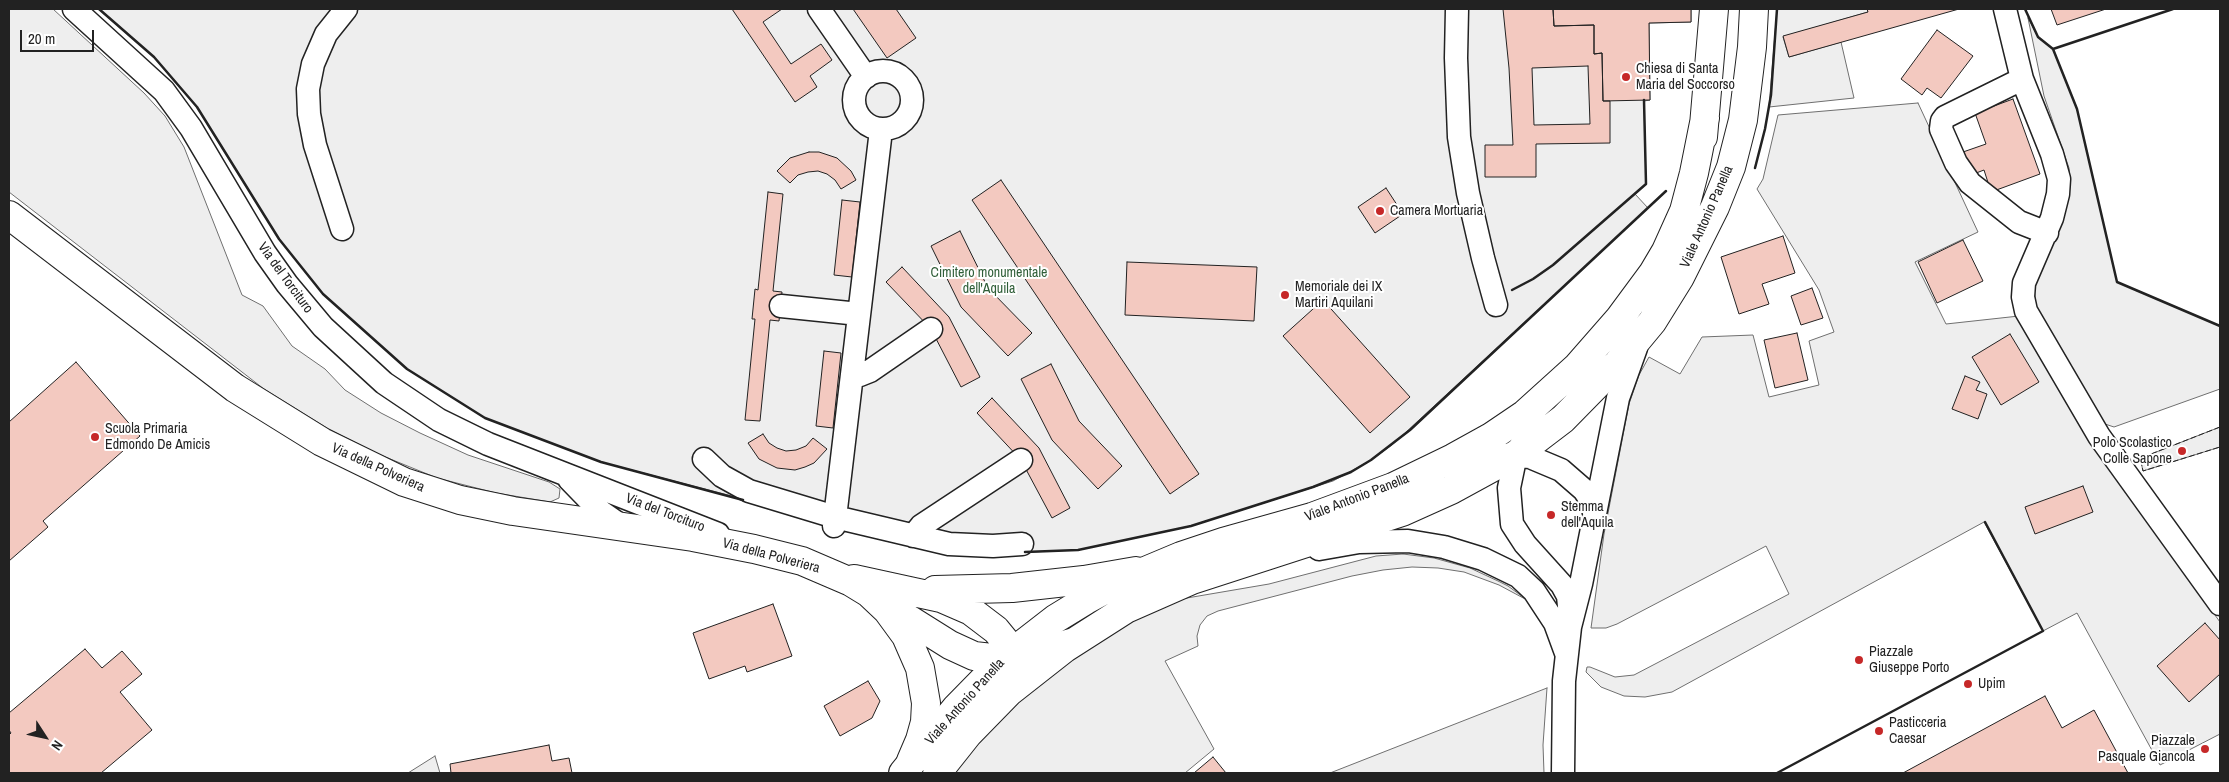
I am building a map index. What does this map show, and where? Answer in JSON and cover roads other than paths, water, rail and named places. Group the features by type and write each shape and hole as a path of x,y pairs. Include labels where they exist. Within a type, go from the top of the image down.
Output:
{"main road":[{"name":"Viale Antonio Panella","path":"1680,277 1691,241 1697,201 1714,9"},
{"name":"Viale Antonio Panella","path":"937,773 968,734 1009,692 1073,642 1126,609 1192,580 1402,512 1458,486 1517,454 1546,433 1584,399 1618,363 1652,322 1680,277 1718,200 1735,152 1747,88 1754,9"},
{"name":"Viale Antonio Panella","path":"904,771 956,708 1006,657 1055,620 1086,600 1152,568 1223,542 1333,510 1416,476 1491,437 1525,414 1577,368 1638,295 1666,250 1684,211 1705,118"},
{"name":"Via della Polveriera","path":"9,216 202,365 278,416 322,442 404,482 460,500 549,517 693,537 754,549 802,561 841,576 912,590 954,602 982,618 1003,638 1007,647 1006,657"},
{"name":"Via della Polveriera","path":"912,590 1012,588 1084,580 1152,568"},
{"name":"Via della Polveriera","path":"841,576 950,645 968,654 985,657 1006,657 1039,653 1073,642"},
{"name":"Via della Polveriera","path":"869,594 887,610 906,636 917,661 924,686 925,722 916,752 904,771"},
{"path":"968,734 990,698 1006,657"}],"street":[{"name":"Via del Torcituro","path":"74,9 147,74 179,109 276,268 308,310 346,350 384,383 439,420 488,444 566,477 754,549"},
{"path":"342,229 315,145 308,114 308,89 313,64 326,34 346,9"},
{"path":"819,9 866,77"},
{"path":"1457,9 1456,58 1459,137 1482,258 1496,305"},
{"path":"2004,9 2022,79 2058,172 2058,194 2046,233 2024,283 2023,297 2028,315 2098,436 2220,604"},
{"path":"879,72 894,73 906,82 910,91 912,105 906,118 895,127 881,130 864,123 855,111 855,92 859,84 866,77 879,72"},
{"path":"2022,79 1945,118 1941,129 1956,163 1970,183 2019,222 2046,233"},
{"path":"835,521 881,130"},
{"path":"781,306 859,314"},
{"path":"1563,773 1563,700 1570,627 1581,584 1594,513 1623,379 1637,346 1652,322"},
{"path":"852,376 860,375 876,368 931,329"},
{"path":"1570,627 1569,602 1562,585 1525,544 1512,524 1509,488 1517,454 1529,431 1549,402 1577,368"},
{"path":"1416,476 1478,458 1517,454 1537,459 1561,470 1584,490 1590,498 1594,513"},
{"path":"704,459 726,479 749,491 835,521 962,545 993,546 1022,544"},
{"path":"913,536 922,526 1021,460"},
{"name":"Via del Torcituro","path":"566,477 600,511 623,527 629,524 631,508 604,490"},
{"path":"549,517 564,512 574,503 575,489 566,477"},
{"path":"1266,557 1375,540 1425,544 1483,559 1518,576 1534,591 1554,623 1566,655"}],"place":[{"name":"Chiesa di Santa Maria del Soccorso","path":"1626,77"},
{"name":"Camera Mortuaria","path":"1380,211"},
{"name":"Memoriale dei IX Martiri Aquilani","path":"1285,295"},
{"name":"Scuola Primaria Edmondo De Amicis","path":"95,437"},
{"name":"Polo Scolastico Colle Sapone","path":"2182,451"},
{"name":"Stemma dell'Aquila","path":"1551,515"},
{"name":"Piazzale Giuseppe Porto","path":"1859,660"},
{"name":"Upim","path":"1968,684"},
{"name":"Pasticceria Caesar","path":"1879,731"},
{"name":"Piazzale Pasquale Giancola","path":"2205,749"}],"park label":[{"name":"Cimitero monumentale dell'Aquila","path":"989,282"}]}
